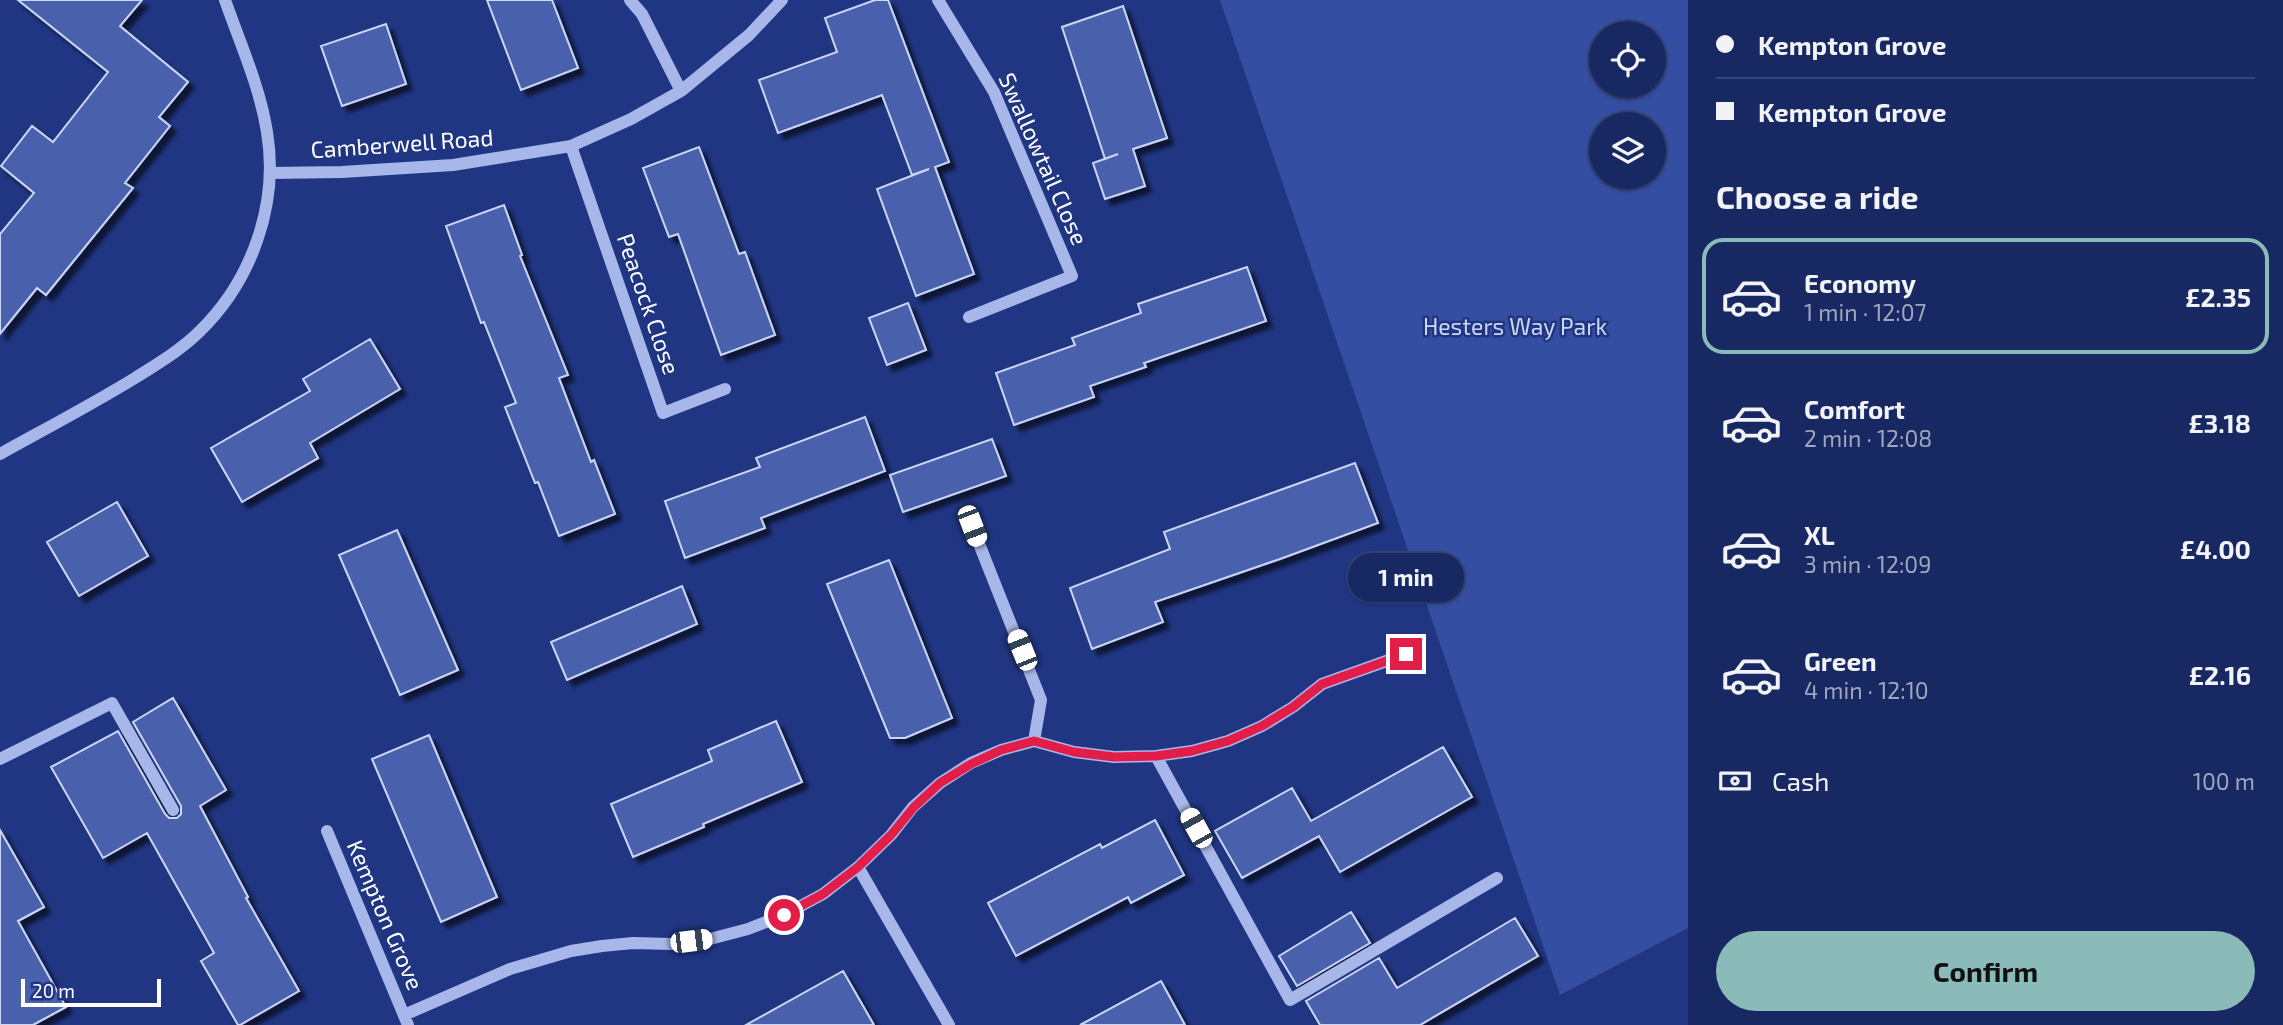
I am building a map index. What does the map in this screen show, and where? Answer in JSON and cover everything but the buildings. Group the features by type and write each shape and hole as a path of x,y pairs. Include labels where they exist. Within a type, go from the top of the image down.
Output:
{"street":[{"path":"0,454 112,392 169,356 199,332 225,303 245,271 260,236 267,205 270,173 268,133 259,95 225,0"},
{"path":"630,0 642,14 681,91"},
{"name":"Camberwell Road","path":"270,173 342,172 453,165 571,146 631,120 681,91 749,35 782,0"},
{"name":"Swallowtail Close","path":"938,0 994,92 1072,276 969,317"},
{"name":"Peacock Close","path":"571,146 663,413 726,389"},
{"path":"972,526 1041,700 1034,741 1074,752 1114,757 1156,756 1192,751 1228,741 1262,726 1293,707 1322,684 1406,654"},
{"path":"0,759 112,703 173,810"},
{"name":"Kempton Grove","path":"327,831 406,1020 510,969 571,951 633,943 672,944 710,939 748,929 784,915 823,894 858,867 940,783 1001,750 1034,741"},
{"path":"1156,756 1290,1000 1497,878"},
{"path":"858,867 949,1025"}],"green space":[{"name":"Hesters Way Park","path":"1220,0 1688,0 1688,928 1560,995"}],"route":[{"path":"784,915 823,894 858,867 940,783 1001,750 1034,741 1074,752 1114,757 1156,756 1192,751 1228,741 1262,726 1293,707 1322,684 1406,654"}]}
